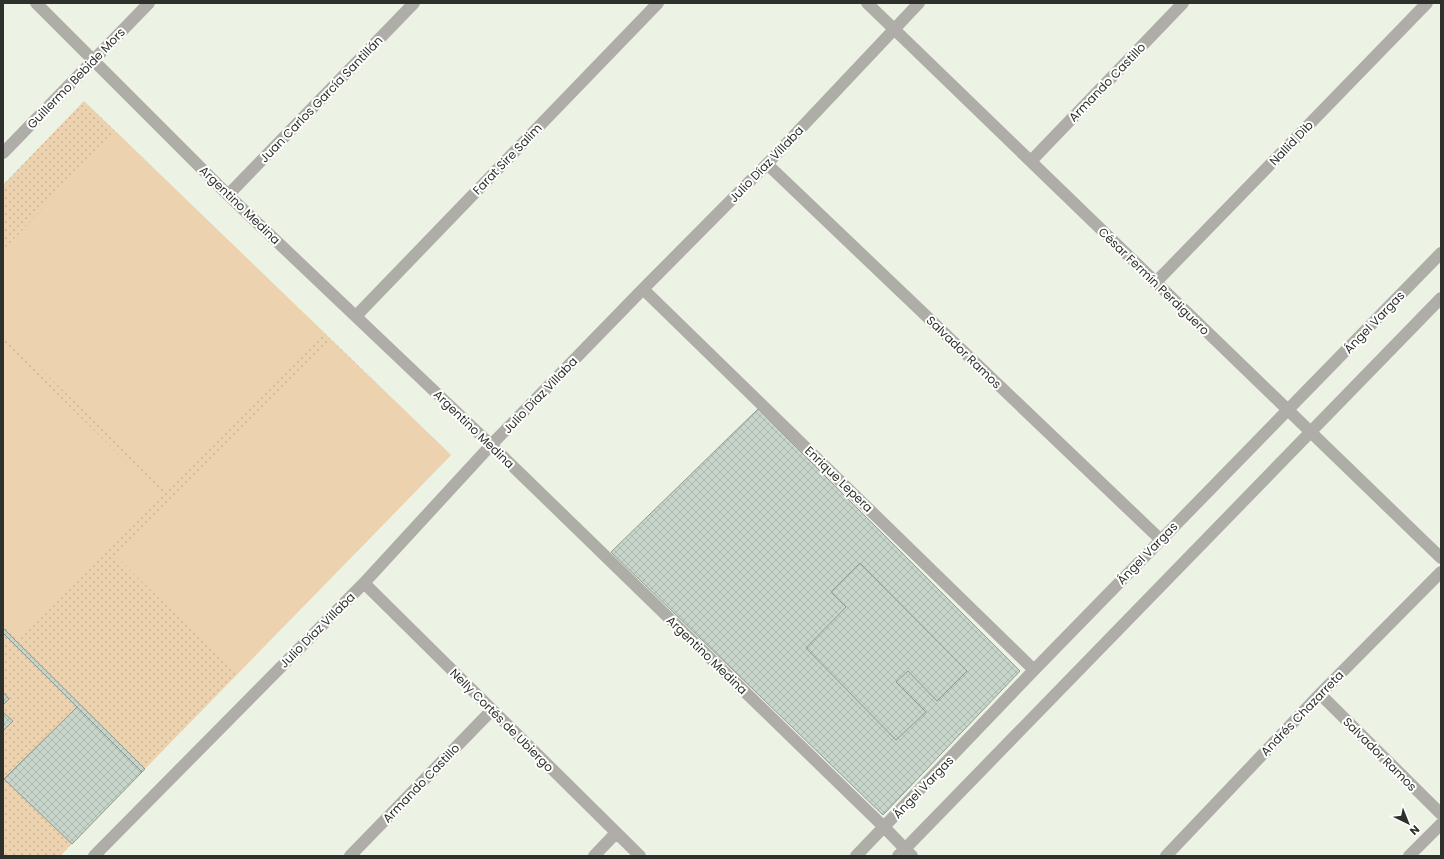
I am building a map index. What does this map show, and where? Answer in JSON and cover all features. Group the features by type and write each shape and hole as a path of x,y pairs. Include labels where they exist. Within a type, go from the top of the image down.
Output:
{"street":[{"name":"Argentino Medina","path":"36,3 228,195 491,446 884,827 905,854"},
{"name":"Guillermo Bebide Mors","path":"3,152 149,3"},
{"name":"Juan Carlos García Santillán","path":"228,195 414,3"},
{"name":"Farat Sire Salim","path":"356,316 658,3"},
{"name":"César Fermín Perdiguero","path":"867,3 1441,558"},
{"name":"Julio Díaz Villaba","path":"94,856 364,583 491,446 767,164 919,3"},
{"name":"Armando Castillo","path":"1031,160 1183,3"},
{"name":"Nallid Dib","path":"1155,283 1427,3"},
{"name":"Salvador Ramos","path":"767,164 1160,540"},
{"name":"Ángel Vargas","path":"856,856 1160,540 1441,253"},
{"name":"Enrique Lepera","path":"644,289 1034,670"},
{"path":"905,854 1311,431 1441,298"},
{"name":"Andrés Chazarreta","path":"1172,854 1320,694 1441,572"},
{"name":"Nelly Cortés de Ubiergo","path":"364,583 640,856"},
{"name":"Salvador Ramos","path":"1320,694 1441,814"},
{"name":"Armando Castillo","path":"350,856 492,710"},
{"path":"1409,856 1441,824"},
{"path":"594,856 616,833"}],"shaded area":[{"path":"84,101 451,455 60,856 3,856 3,185"},
{"path":"116,132 323,332 168,489 3,334 3,250"},
{"path":"331,340 451,455 238,673 117,558"},
{"path":"3,342 162,496 20,639 3,622"}],"building":[{"path":"758,409 1020,671 883,815 611,552"},
{"path":"860,563 967,671 937,701 908,671 896,682 926,712 896,740 806,648 846,607 831,592"},
{"path":"3,628 145,769 142,772 3,633"},
{"path":"3,692 9,699 3,705"},
{"path":"77,707 142,772 72,844 4,779"},
{"path":"3,712 13,721 3,731"}]}
